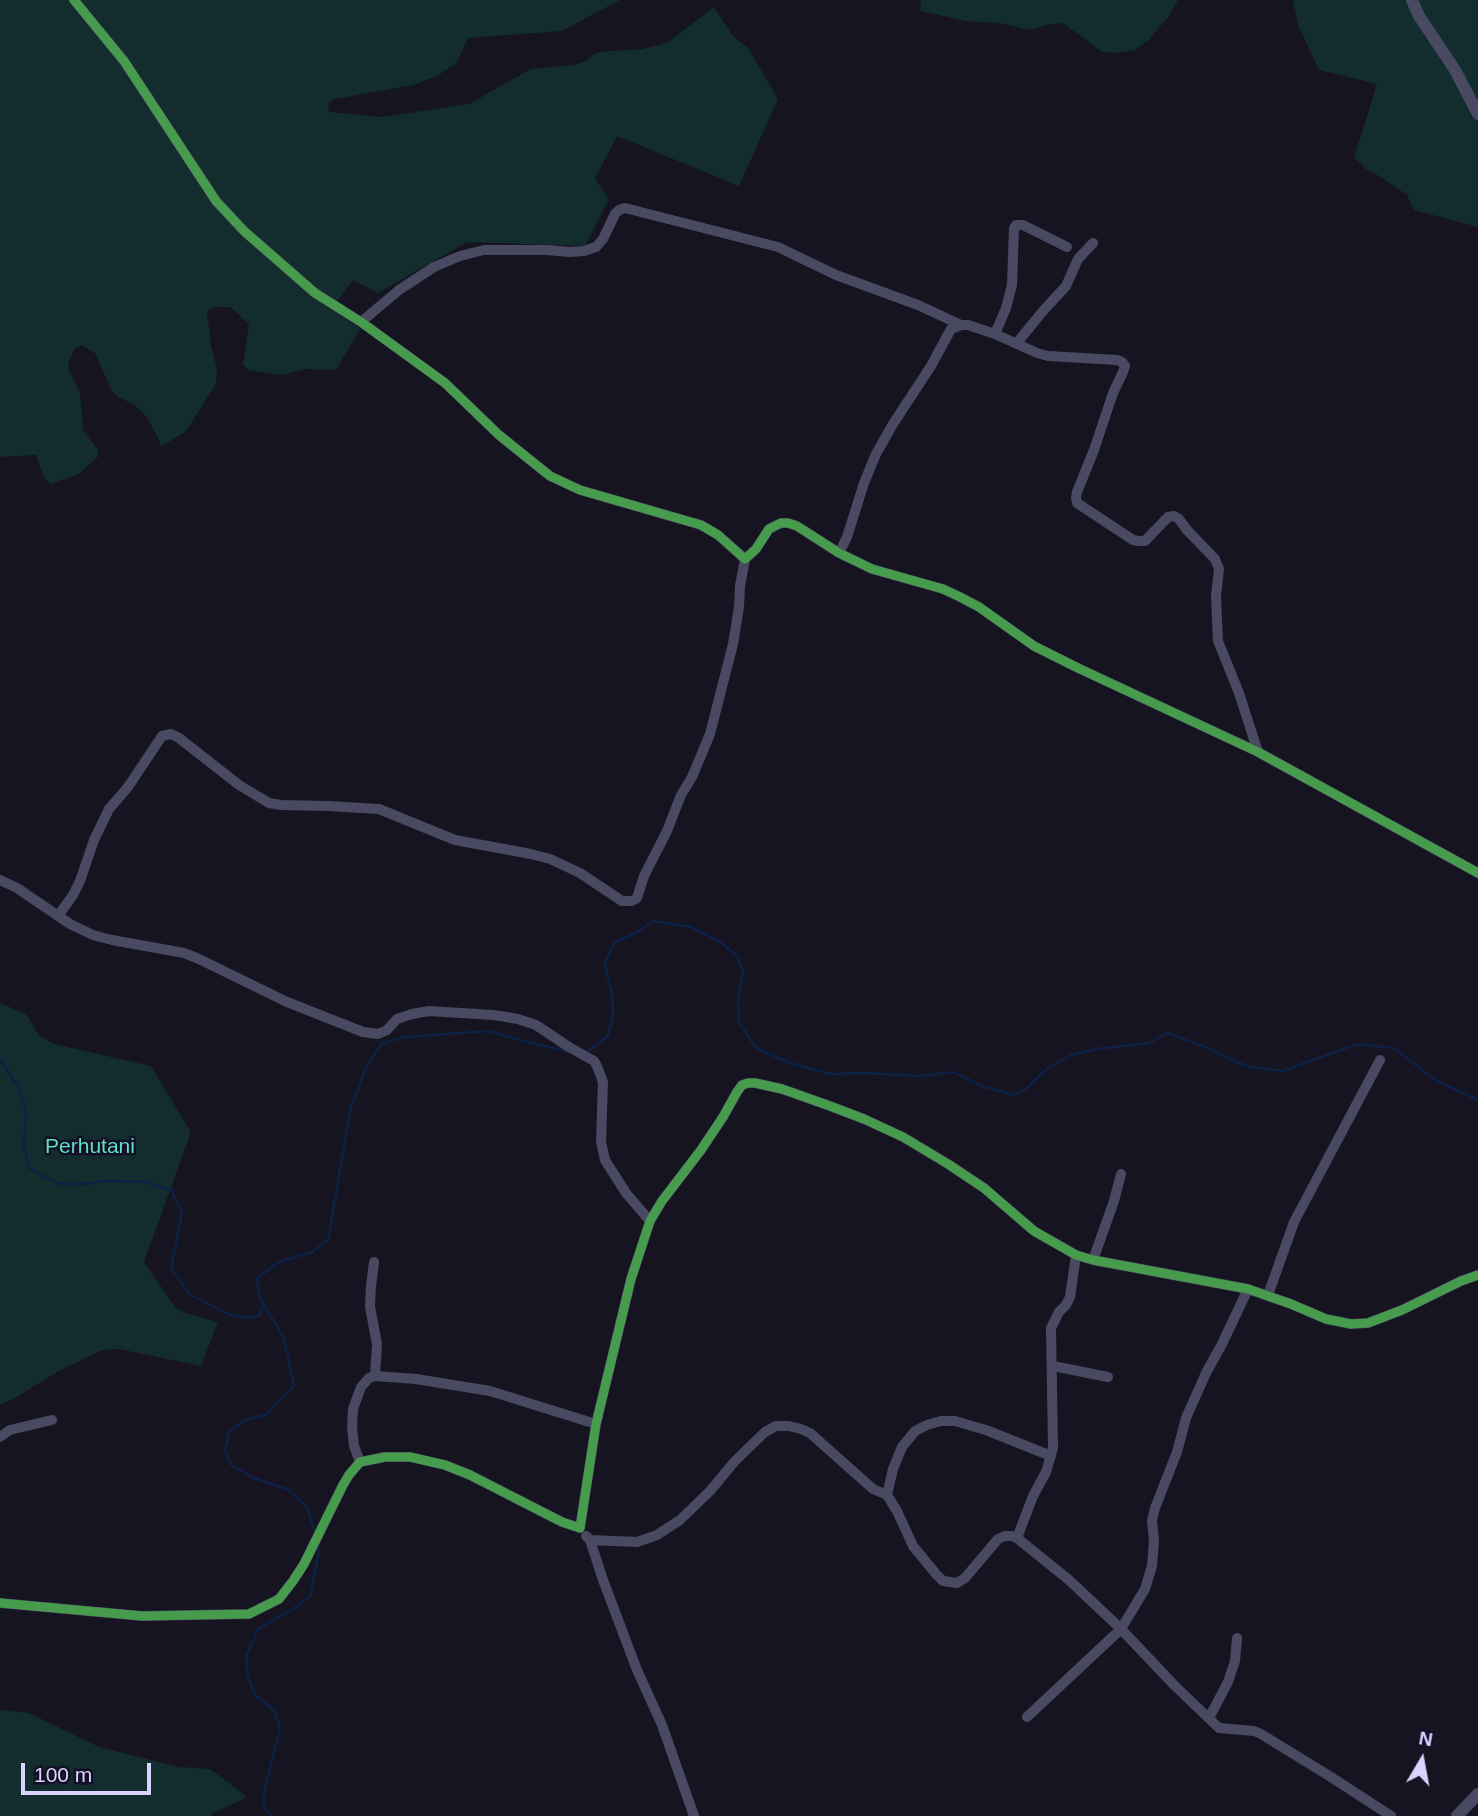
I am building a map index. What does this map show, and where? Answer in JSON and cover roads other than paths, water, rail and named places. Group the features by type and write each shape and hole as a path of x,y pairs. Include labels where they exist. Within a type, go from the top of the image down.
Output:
{"street":[{"path":"74,0 124,61 216,201 244,230 315,293 361,322 445,383 499,435 550,476 580,490 701,525 718,535 745,559"},
{"path":"1412,0 1419,16 1455,70 1478,114"},
{"path":"361,322 433,267 460,256 484,250 570,252 596,247 615,214 625,208 778,247 836,275 918,305 961,325 995,334 1037,354 1122,362 1125,366 1077,492 1077,503 1133,540 1139,541 1145,541 1168,517 1174,516 1215,559 1219,569 1216,596 1218,640 1258,752"},
{"path":"995,334 1012,285 1016,225 1023,225 1068,247"},
{"path":"1016,344 1066,286 1078,259 1093,243"},
{"path":"839,553 876,454 951,329 961,325"},
{"path":"58,916 80,881 94,840 109,809 128,787 162,737 171,734 239,785 269,803 379,809 456,840 550,859 580,873 622,901 632,901 637,898 644,876 692,777 712,726 733,644 745,559 756,549 769,529 781,523 797,526 839,553 872,569 943,589 979,607 1034,646 1258,752 1478,873"},
{"path":"0,880 17,888 70,924 103,938 173,951 199,959 287,1002 363,1032 378,1034 387,1030 397,1019 429,1011 506,1017 536,1025 594,1061 603,1082 601,1142 605,1160 626,1193 650,1221"},
{"path":"1268,1295 1294,1222 1380,1060"},
{"path":"580,1528 596,1424 631,1279 650,1221 701,1150 737,1092 748,1083 782,1089 841,1110 903,1137 984,1188 1034,1231 1076,1255 1093,1260 1248,1289 1339,1323 1351,1324 1368,1323 1402,1310 1478,1275"},
{"path":"1093,1260 1121,1174"},
{"path":"1017,1538 1051,1456 1054,1437 1051,1328 1070,1297 1076,1255"},
{"path":"374,1262 370,1307 377,1344 375,1376"},
{"path":"1027,1717 1121,1629 1145,1589 1152,1566 1152,1521 1155,1508 1177,1452 1186,1419 1248,1289"},
{"path":"1053,1367 1108,1377"},
{"path":"360,1462 354,1446 354,1409 361,1387 369,1378 375,1376 416,1379 490,1391 596,1424"},
{"path":"0,1437 10,1430 52,1420"},
{"path":"887,1495 902,1447 915,1431 934,1423 965,1424 1051,1456"},
{"path":"590,1541 637,1542 657,1535 680,1520 765,1432 776,1426 801,1429 810,1433 873,1489 887,1495 913,1546 943,1581 957,1583 965,1578 998,1539 1005,1536 1017,1538 1069,1580 1219,1728 1261,1734 1391,1816"},
{"path":"0,1603 142,1616 249,1614 279,1599 304,1564 343,1485 360,1462 394,1456 445,1465 562,1522 580,1528 590,1541 694,1816"},
{"path":"1209,1718 1228,1682 1235,1661 1237,1638"},
{"path":"1457,1816 1478,1794"}],"waterway":[{"path":"587,1052 608,1036 613,1014 605,964 614,942 634,934 653,921 691,927 722,943 738,957 743,973 738,999 739,1022 756,1048 790,1063 830,1074 919,1076 954,1072 982,1086 1014,1095 1027,1088 1048,1068 1071,1055 1096,1049 1149,1043 1168,1033 1250,1067 1282,1071 1358,1044 1394,1048 1435,1080 1478,1100"},
{"path":"315,1534 308,1509 289,1490 254,1478 231,1465 225,1450 230,1430 247,1419 266,1415 294,1386 284,1338 260,1298 257,1279 278,1262 312,1252 328,1240 350,1110 365,1070 382,1043 405,1037 488,1031 567,1051"},
{"path":"0,1060 18,1087 26,1111 24,1146 29,1168 58,1184 146,1182 172,1191 182,1213 171,1268 189,1294 228,1314 248,1318 260,1315 264,1304"},
{"path":"272,1816 264,1807 265,1788 280,1729 275,1711 255,1695 248,1677 246,1656 258,1629 310,1596 319,1552 317,1544"}],"park label":[{"name":"Perhutani","path":"90,1147"}]}
